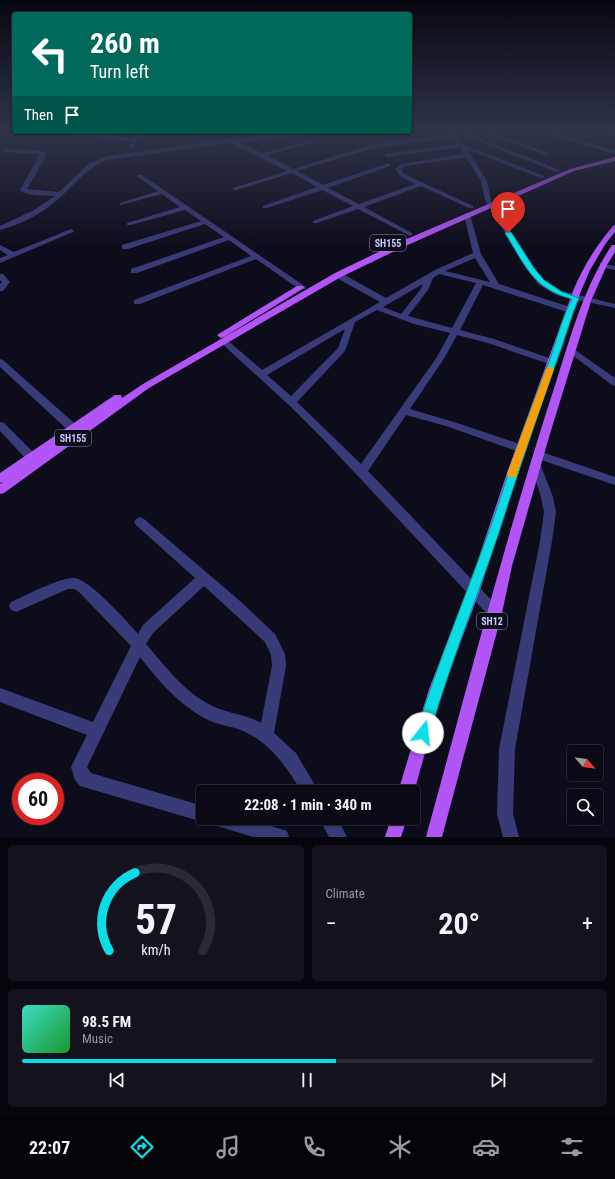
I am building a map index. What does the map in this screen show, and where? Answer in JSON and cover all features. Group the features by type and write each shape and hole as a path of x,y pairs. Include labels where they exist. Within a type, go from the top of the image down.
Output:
{"main road":[{"name":"SH155","path":"178,364 223,341 338,275 467,215 490,202 542,177 562,170"},
{"name":"SH155","path":"0,479 31,457 75,431 144,384 302,287 378,248 471,207 490,202 572,170"},
{"path":"408,785 436,689 474,590 513,470 522,449 570,310 576,298 577,291 586,270 602,242 615,227"},
{"path":"538,460 587,300 603,265 615,247"},
{"name":"SH155","path":"0,490 75,431"},
{"name":"SH12","path":"434,837 495,613 513,540 538,460"},
{"path":"393,837 397,825"}],"street":[{"path":"35,170 23,190 28,192 60,194"},
{"path":"0,228 36,212 60,194 86,170"},
{"path":"235,189 295,170"},
{"path":"265,207 374,170"},
{"path":"399,170 402,175 471,207"},
{"path":"477,170 484,181 490,202 528,265 541,282 559,294 615,306"},
{"path":"524,170 542,177"},
{"path":"292,171 410,234"},
{"path":"140,176 302,287"},
{"path":"315,222 420,184"},
{"path":"122,204 164,192"},
{"path":"130,224 186,207"},
{"path":"467,215 477,254 496,286"},
{"path":"125,247 206,221"},
{"path":"0,261 71,230"},
{"path":"134,271 230,237"},
{"path":"0,247 14,255"},
{"path":"262,374 375,307 439,272 477,254"},
{"path":"137,302 257,256"},
{"path":"603,265 615,268"},
{"path":"439,272 496,286 570,310"},
{"path":"338,275 386,302"},
{"path":"0,276 6,282 0,289"},
{"path":"403,317 424,290 429,278"},
{"path":"361,472 405,411 441,356 481,282"},
{"path":"375,307 454,332 491,341 552,362"},
{"path":"291,402 342,349 352,320"},
{"path":"223,341 262,374 291,402 361,472 495,613"},
{"path":"571,350 615,383"},
{"path":"0,362 75,431"},
{"path":"405,411 450,424 522,449"},
{"path":"0,425 31,457"},
{"path":"538,460 615,481"},
{"path":"511,837 505,814 507,749 546,541 550,512 548,497 538,460"},
{"path":"140,522 270,638 278,654 279,666 266,736"},
{"path":"196,812 86,780 81,774 79,767 138,645 148,629 204,578"},
{"path":"16,606 68,584 75,583 83,587 126,630 172,685 187,698 212,714 253,727 273,741 290,759 307,785"},
{"path":"0,695 97,731"},
{"path":"241,825 281,837"},
{"path":"331,825 339,837"}],"slow traffic":[{"path":"512,474 550,369"}],"route":[{"path":"423,733 436,689 474,590 513,470 522,449 563,334 570,310 576,298 559,294 541,282 508,233"}]}
